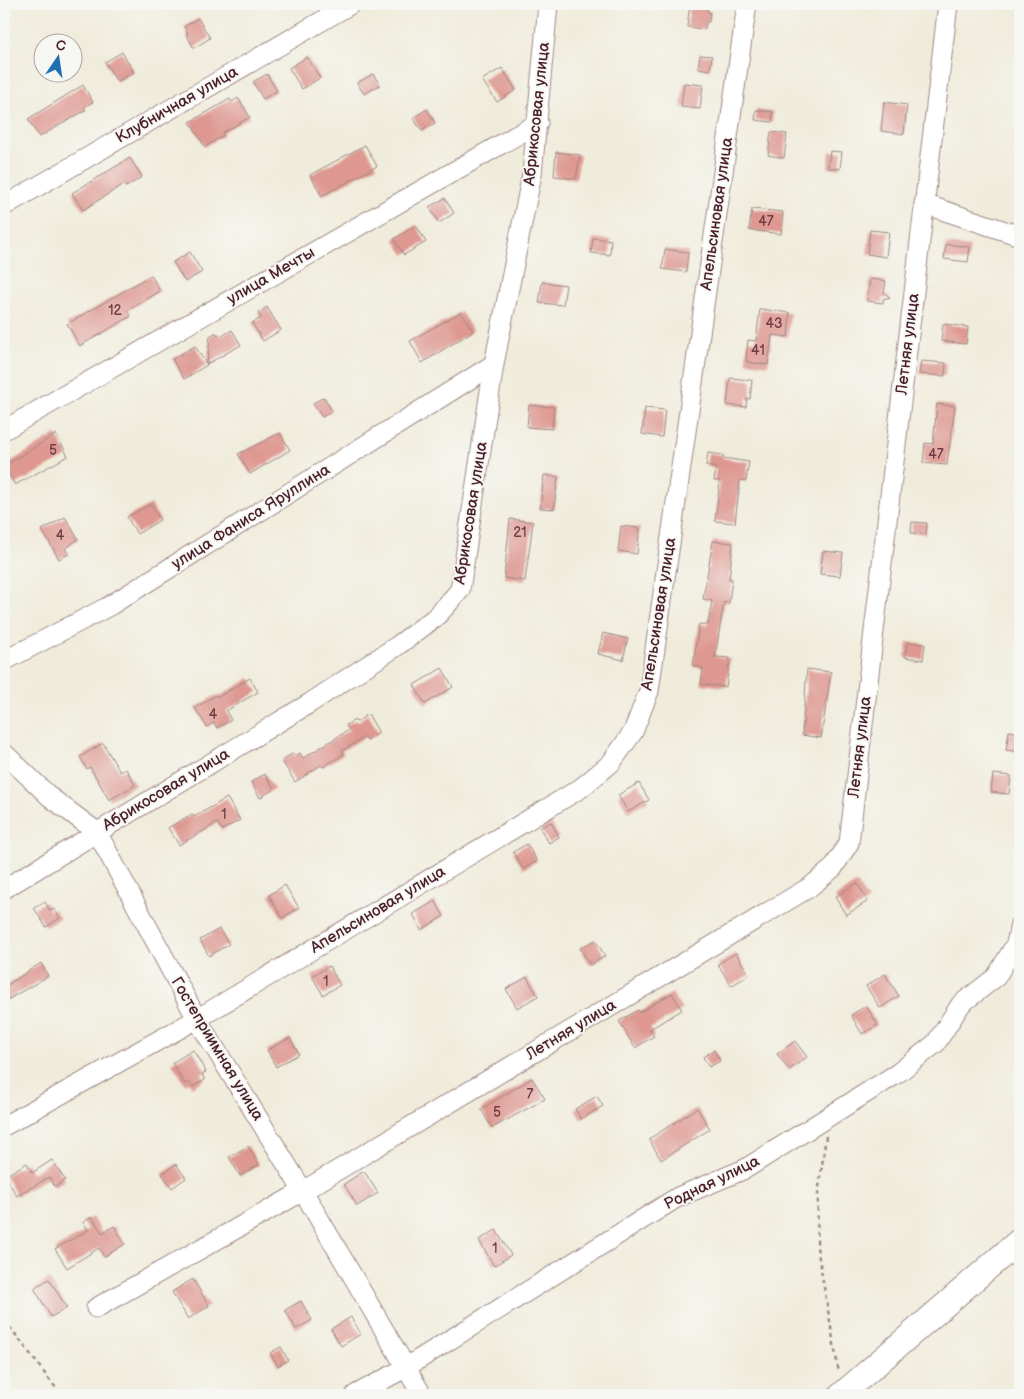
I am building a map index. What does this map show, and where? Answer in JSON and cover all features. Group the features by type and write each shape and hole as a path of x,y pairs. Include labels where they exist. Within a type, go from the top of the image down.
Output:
{"main road":[{"path":"842,1395 1020,1240"}],"street":[{"name":"Клубничная улица","path":"4,206 350,4"},
{"name":"Абрикосовая улица","path":"4,889 310,703 397,646 436,617 460,590 494,364 532,174 548,4"},
{"name":"Апельсиновая улица","path":"4,1126 197,1019 581,788 611,763 633,732 649,691 746,4"},
{"name":"Летняя улица","path":"96,1308 303,1191 810,887 833,868 849,843 948,4"},
{"name":"улица Мечты","path":"4,430 538,123"},
{"path":"924,204 1020,236"},
{"name":"улица Фаниса Яруллина","path":"4,661 110,605 494,364"},
{"name":"Гостеприимная улица","path":"4,753 50,797 96,832 197,1019 303,1191 422,1395"},
{"name":"Родная улица","path":"356,1395 405,1368 678,1197 745,1169 898,1074 936,1042 961,1004 996,977 1016,944 1020,924"}],"path":[{"path":"839,1110 824,1142 818,1195 816,1247 842,1395"},
{"path":"4,1320 24,1343 42,1372 62,1395"}],"building":[{"path":"690,4 708,4 707,11 710,12 709,22 706,22 705,29 687,27"},
{"path":"198,18 210,38 194,48 184,27"},
{"path":"122,52 134,72 117,82 105,62"},
{"path":"700,55 712,56 710,70 698,68"},
{"path":"307,57 320,78 302,89 289,68"},
{"path":"502,68 516,90 497,102 482,80"},
{"path":"267,74 277,91 263,99 253,82"},
{"path":"373,74 380,85 364,94 357,83"},
{"path":"684,83 703,85 700,109 681,107"},
{"path":"83,85 93,102 84,107 86,110 39,137 28,119"},
{"path":"238,98 250,117 222,133 224,135 205,147 190,122 230,99 232,102"},
{"path":"884,102 907,105 904,134 881,131"},
{"path":"427,109 435,123 422,131 413,118"},
{"path":"756,110 773,112 772,122 755,120"},
{"path":"771,132 787,134 784,158 768,155"},
{"path":"365,145 377,166 322,196 310,175"},
{"path":"830,151 842,152 840,169 828,168"},
{"path":"556,152 580,155 576,179 554,176"},
{"path":"130,158 142,177 126,187 124,184 83,210 72,193"},
{"path":"445,198 454,213 439,223 429,207"},
{"path":"752,209 783,212 781,234 749,230"},
{"path":"416,225 426,242 404,255 394,239"},
{"path":"870,230 889,232 886,257 867,254"},
{"path":"593,238 611,240 610,255 591,253"},
{"path":"946,244 970,247 968,262 944,259"},
{"path":"665,249 688,252 686,272 662,269"},
{"path":"190,252 202,272 185,282 173,262"},
{"path":"151,275 160,291 127,311 131,316 80,346 67,324"},
{"path":"870,279 886,281 884,293 890,297 883,299 883,303 867,301"},
{"path":"542,282 566,285 563,305 539,303"},
{"path":"267,307 281,330 263,341 252,323 261,318 258,313"},
{"path":"760,309 790,313 788,337 772,335 768,365 747,362 746,358 748,340 756,341"},
{"path":"461,312 473,331 422,363 410,341"},
{"path":"943,324 968,327 966,344 941,341"},
{"path":"232,330 241,345 207,364 210,336 215,333 222,336"},
{"path":"195,346 207,365 184,379 172,359"},
{"path":"921,361 946,363 945,376 919,374"},
{"path":"730,378 752,380 750,399 747,398 746,407 727,405"},
{"path":"324,397 332,411 322,417 313,403"},
{"path":"937,404 955,406 947,465 923,463 925,443 933,444"},
{"path":"529,405 554,407 552,429 527,427"},
{"path":"645,408 665,410 662,437 642,434"},
{"path":"280,433 290,450 250,474 238,454"},
{"path":"56,434 68,456 15,485 4,466"},
{"path":"708,453 723,455 723,458 749,462 746,481 740,480 735,523 715,521 720,481 714,481 716,468 706,466"},
{"path":"544,475 558,477 554,509 540,508"},
{"path":"151,504 160,520 137,534 127,517"},
{"path":"65,517 78,539 65,549 69,554 59,559 42,530"},
{"path":"510,519 533,522 525,581 504,578"},
{"path":"912,522 927,523 926,534 911,533"},
{"path":"621,526 640,528 637,554 618,551"},
{"path":"713,541 733,543 729,579 732,579 729,603 724,602 715,657 730,658 726,687 701,684 703,668 693,666 699,624 708,625 712,601 703,599"},
{"path":"823,551 843,553 840,576 820,574"},
{"path":"603,633 628,639 623,660 598,654"},
{"path":"907,642 925,644 923,660 905,657"},
{"path":"442,668 453,687 425,704 414,685"},
{"path":"807,669 831,672 821,738 802,735"},
{"path":"250,678 258,692 226,711 231,720 217,728 214,723 207,727 195,708"},
{"path":"368,714 379,733 367,740 365,737 342,751 344,754 323,767 321,765 295,782 282,761 293,753 295,756 300,753 303,758 349,730 346,725 355,720 357,722"},
{"path":"1009,731 1020,733 1020,752 1006,750"},
{"path":"103,743 120,772 126,769 135,785 109,800 90,767 87,769 80,757"},
{"path":"265,774 274,789 260,798 251,782"},
{"path":"993,774 1011,776 1009,794 991,792"},
{"path":"639,783 649,800 628,812 618,795"},
{"path":"227,798 240,820 222,830 217,823 179,845 168,828 192,814 194,817"},
{"path":"551,822 559,837 549,843 540,828"},
{"path":"527,844 537,861 523,869 513,852"},
{"path":"857,883 868,901 846,915 835,897"},
{"path":"285,885 299,908 282,918 269,895"},
{"path":"435,901 444,916 421,930 413,914"},
{"path":"45,902 50,911 54,909 60,918 46,927 34,908"},
{"path":"219,929 229,944 209,956 200,940"},
{"path":"595,940 605,956 590,965 580,948"},
{"path":"736,953 749,975 731,986 718,964"},
{"path":"41,963 48,976 4,1002 4,987"},
{"path":"329,966 340,985 323,995 312,976"},
{"path":"885,974 899,996 880,1008 866,986"},
{"path":"527,977 538,996 517,1008 506,989"},
{"path":"672,993 682,1010 650,1029 654,1036 635,1048 619,1021 638,1010 640,1012"},
{"path":"866,1006 878,1025 862,1034 851,1015"},
{"path":"290,1038 299,1054 276,1067 267,1050"},
{"path":"795,1041 807,1057 789,1070 777,1054"},
{"path":"193,1050 206,1072 202,1074 205,1080 192,1087 189,1082 185,1084 172,1063"},
{"path":"714,1050 720,1061 709,1067 703,1057"},
{"path":"532,1078 545,1099 492,1128 481,1109"},
{"path":"597,1096 603,1106 581,1119 575,1109"},
{"path":"697,1108 710,1129 661,1160 649,1139"},
{"path":"248,1146 259,1165 240,1176 229,1157"},
{"path":"52,1160 65,1180 55,1187 49,1177 17,1196 5,1176 27,1163 32,1173"},
{"path":"176,1164 186,1178 172,1188 162,1174"},
{"path":"364,1171 378,1193 357,1206 344,1184"},
{"path":"92,1217 102,1233 114,1226 125,1244 104,1257 99,1248 67,1268 55,1249 88,1230 83,1222"},
{"path":"496,1230 511,1255 494,1266 479,1240"},
{"path":"49,1279 67,1308 51,1317 34,1288"},
{"path":"193,1279 209,1306 188,1319 172,1292"},
{"path":"301,1301 312,1320 296,1329 285,1310"},
{"path":"351,1317 361,1334 341,1346 331,1329"},
{"path":"281,1347 288,1360 278,1366 270,1353"}]}
